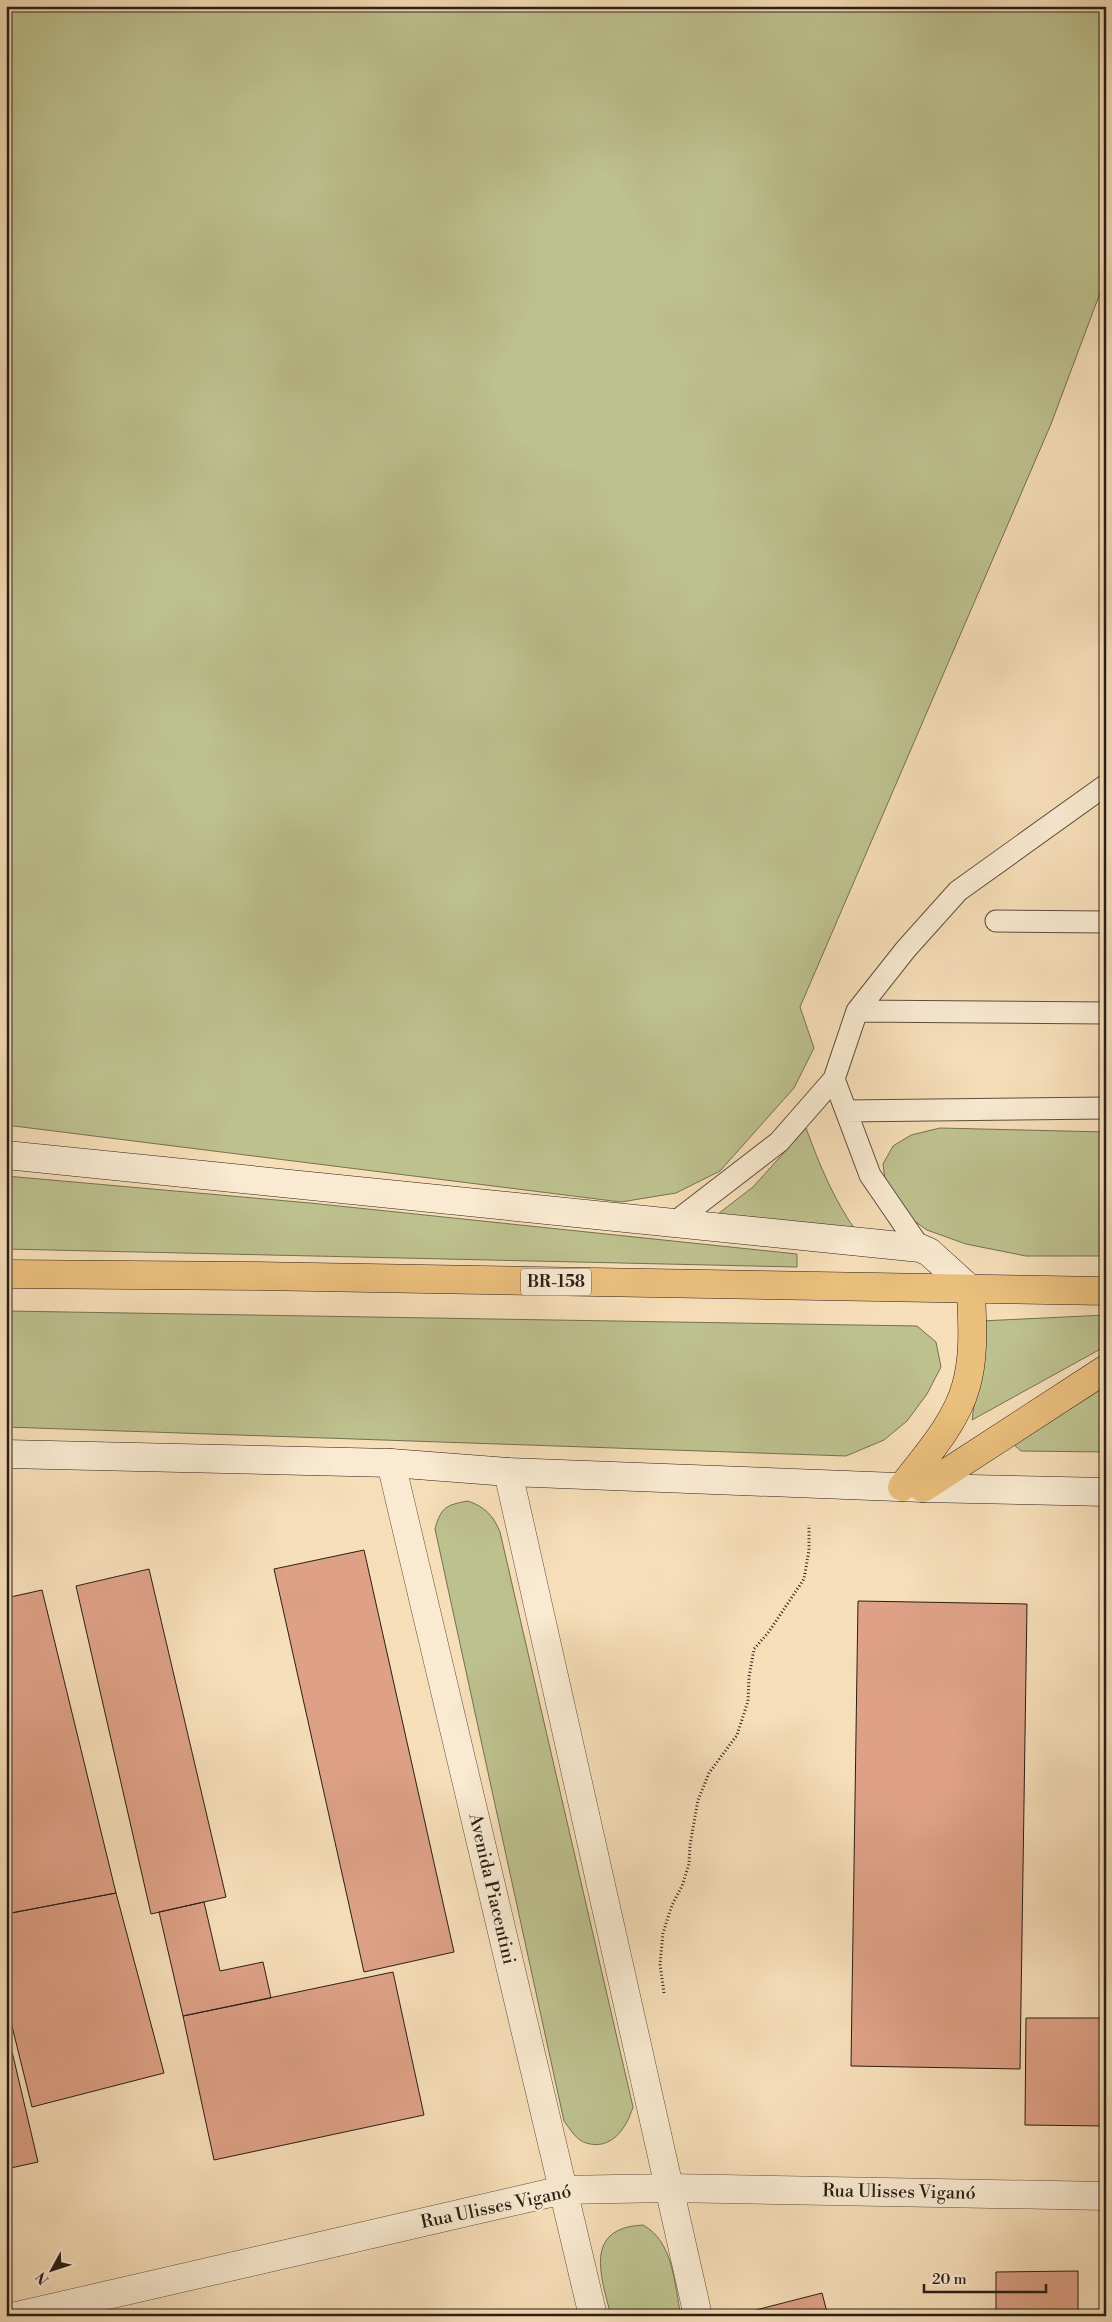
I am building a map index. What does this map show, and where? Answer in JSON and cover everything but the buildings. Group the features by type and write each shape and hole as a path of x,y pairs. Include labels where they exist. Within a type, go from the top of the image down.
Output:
{"highway":[{"name":"BR-158","path":"6,1274 266,1276 1106,1291"},
{"path":"913,1488 966,1387 973,1338 971,1290"},
{"path":"913,1488 1106,1369"}],"street":[{"path":"6,1155 920,1248 929,1252 971,1290"},
{"path":"6,1454 391,1463 508,1472 913,1488 1106,1492"},
{"name":"Avenida Piacentini","path":"391,1463 592,2316"},
{"path":"508,1472 698,2316"},
{"name":"Rua Ulisses Viganó","path":"17,2316 563,2190 668,2188 1106,2196"}],"lane":[{"path":"675,1222 779,1142 834,1079 857,1011 906,949 958,892 1106,785"},
{"path":"996,921 1106,922"},
{"path":"857,1011 1106,1013"},
{"path":"834,1079 870,1175 920,1248"},
{"path":"846,1111 1106,1108"}],"path":[{"path":"665,1999 660,1964 663,1934 672,1905 682,1886 689,1864 698,1800 709,1773 738,1735 748,1701 749,1677 754,1648 779,1618 804,1579 809,1550 809,1525"}],"green space":[{"path":"6,6 1106,6 1106,277 1051,424 800,1007 814,1048 794,1088 720,1171 676,1193 621,1202 6,1125"},
{"path":"806,1128 816,1155 840,1206 856,1231 714,1217 753,1187"},
{"path":"940,1128 1106,1132 1106,1256 1026,1256 966,1244 927,1230 906,1215 886,1187 883,1164 893,1146 911,1135"},
{"path":"6,1176 310,1203 797,1254 797,1267 6,1249"},
{"path":"6,1311 917,1326 936,1342 941,1367 927,1394 907,1421 884,1440 846,1456 6,1427"},
{"path":"1106,1315 1106,1346 972,1420 981,1355 981,1321"},
{"path":"1106,1382 1106,1452 1021,1451 1012,1443"},
{"path":"468,1501 488,1512 500,1532 633,2107 627,2122 617,2136 603,2144 595,2145 582,2142 564,2121 435,1529 442,1512 446,1508"},
{"path":"643,2225 653,2232 667,2253 681,2316 611,2316 601,2270 601,2257 604,2245 611,2235 624,2228"}]}
